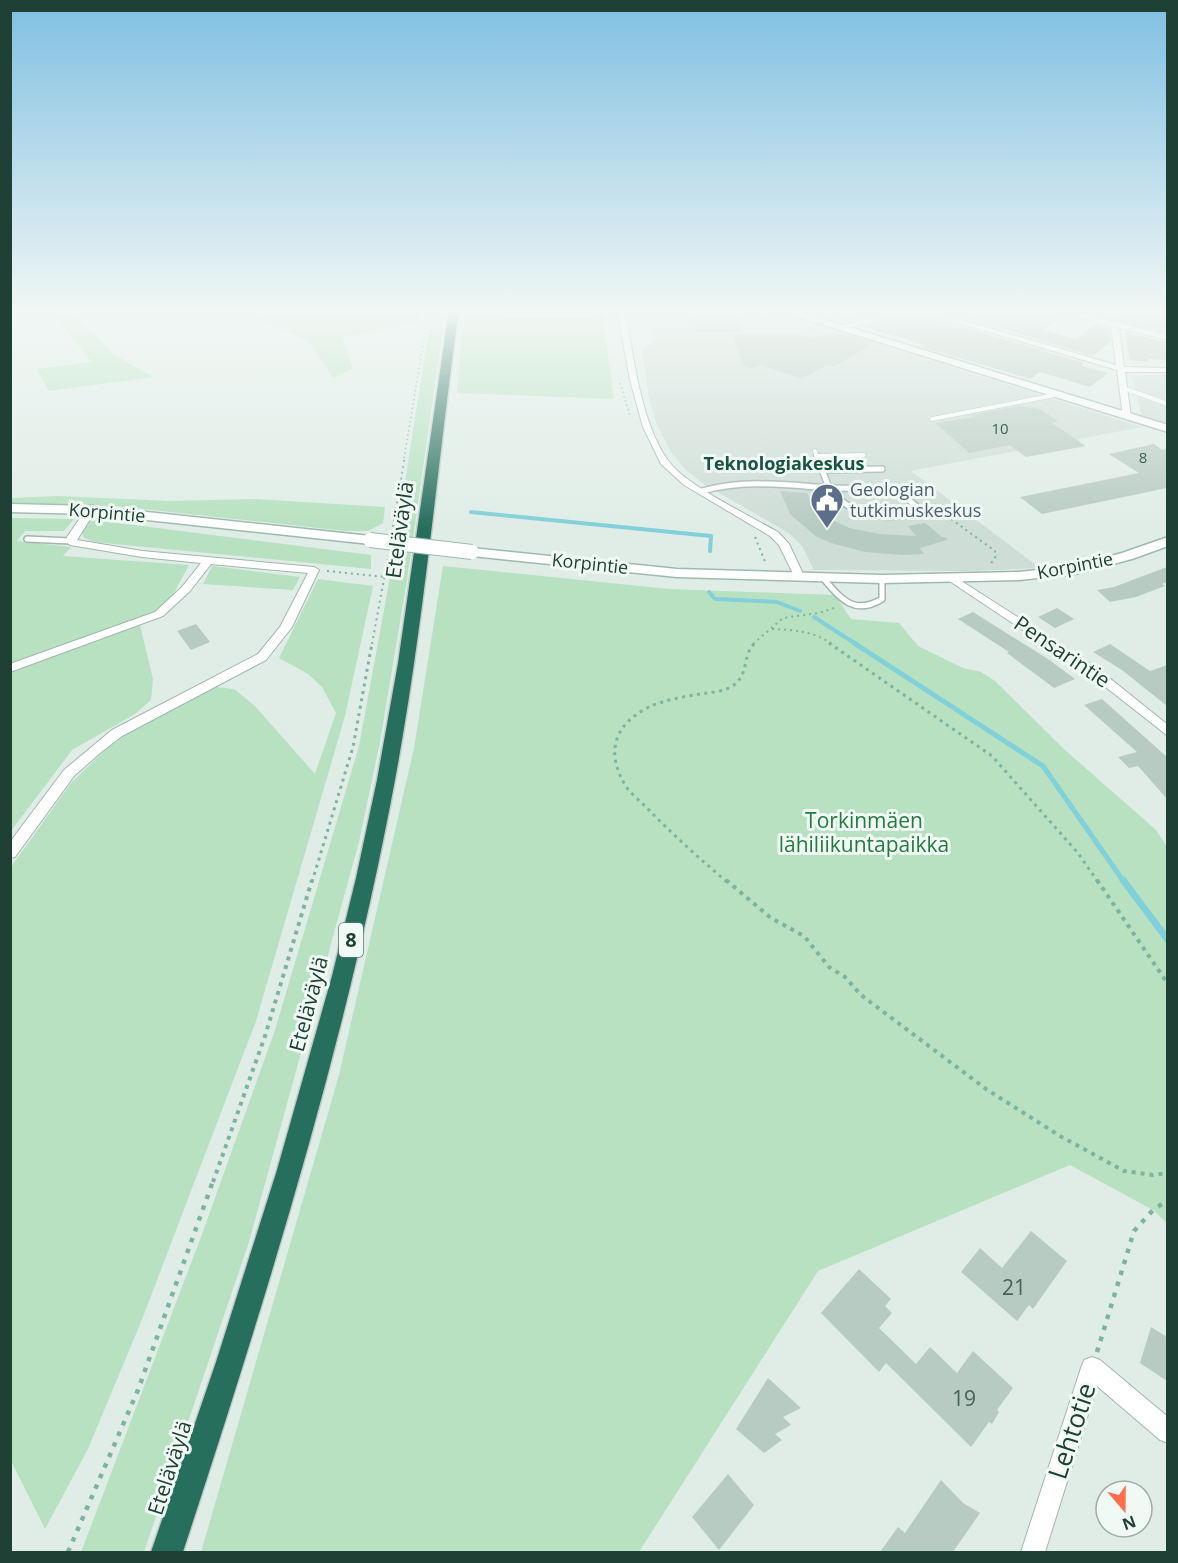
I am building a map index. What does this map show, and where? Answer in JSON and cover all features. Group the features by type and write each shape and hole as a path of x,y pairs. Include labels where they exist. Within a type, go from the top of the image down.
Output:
{"highway":[{"name":"Eteläväylä","path":"167,1552 246,1313 312,1088 352,933 386,781 444,382"}],"street":[{"path":"635,382 647,427 666,464 673,472 702,491 774,534 784,544 800,578"},
{"path":"1013,382 1167,429"},
{"path":"1122,382 1127,417"},
{"name":"Korpintie","path":"10,508 91,510 677,573 800,578 988,577 1075,570 1127,556 1167,541"},
{"path":"10,853 69,773 95,750 117,733 262,657 275,644 288,624 314,570 142,554 71,541 75,530 91,510"},
{"path":"10,668 159,614 186,590 209,559"},
{"name":"Pensarintie","path":"952,578 1093,671 1134,702 1167,732"},
{"name":"Lehtotie","path":"1033,1552 1092,1368 1167,1432"}],"lane":[{"path":"1123,388 1167,404"},
{"path":"932,419 1055,395"},
{"path":"702,491 731,484 828,487 896,489 924,513 900,518 874,517 851,508 828,487 816,454 864,455"},
{"path":"822,470 882,469"},
{"path":"27,539 71,541"},
{"path":"823,578 846,604 854,606 876,603 882,599 882,579"}],"path":[{"path":"393,532 417,382"},
{"path":"951,519 994,551 996,556 985,570 988,577"},
{"path":"68,1552 138,1390 265,1036 352,747 389,554"},
{"path":"314,570 385,577"},
{"path":"846,604 819,613 783,618 772,629 761,634 750,646 746,668 739,681 728,689 651,706 629,719 620,731 614,746 617,766 625,786 678,840 771,918 804,936 829,966 845,977 861,995 986,1089 1060,1136 1124,1171 1153,1175 1167,1173"},
{"path":"772,629 796,630 818,635 992,756 1078,853 1167,984"},
{"path":"1092,1368 1134,1231 1153,1210 1167,1200"}],"shaded area":[{"path":"647,382 999,382 1142,427 911,471 1040,568 968,571 814,570 802,546 789,533 705,485 686,470 671,452 657,425"},
{"path":"1133,382 1167,382 1167,425 1142,417"}],"green space":[{"path":"44,382 116,382 49,391"},
{"path":"421,382 435,382 407,580 380,742 359,842 249,1242 144,1552 81,1552 201,1237 275,1030 359,746 390,577"},
{"path":"458,382 612,382 614,399 457,393"},
{"path":"59,496 169,501 255,499 385,507 383,523 368,531 346,531 115,506 11,503 11,498"},
{"path":"11,518 74,519 64,531 25,531 17,541 71,547 63,556 189,565 169,602 140,625 153,679 151,700 135,714 72,750 11,831"},
{"path":"94,520 371,555 371,569 94,542 84,538 81,530 86,523"},
{"path":"212,566 300,577 293,590 203,584"},
{"name":"Torkinmäen lähiliikuntapaikka","path":"443,566 669,589 835,595 851,619 899,623 918,646 963,668 981,672 995,681 1065,750 1156,830 1167,847 1167,1223 1153,1210 1070,1165 818,1271 639,1552 201,1552 339,1075 414,748"},
{"path":"318,579 373,586 345,716 256,1021 141,1322 88,1449 45,1529 11,1461 11,867 71,783 105,750 132,730 216,687 234,689 255,706 315,774 336,713 322,687 308,674 279,658"}],"building":[{"path":"1073,382 1097,382 1090,387"},
{"path":"1019,406 1040,409 1058,421 1052,423 1086,446 1026,457 1010,445 969,453 936,423 975,417 972,415"},
{"path":"1154,444 1162,450 1167,448 1167,488 1042,514 1020,497 1139,473 1109,454"},
{"path":"780,491 807,493 812,504 823,515 849,528 880,534 916,536 908,526 925,523 947,540 920,548 924,554 903,555 865,552 831,543 817,537 790,514"},
{"path":"1167,567 1167,582 1162,584 1165,586 1136,597 1110,602 1097,590 1114,587"},
{"path":"1057,608 1074,619 1055,628 1038,617"},
{"path":"973,612 1048,659 1075,679 1054,688 1007,653 1009,652 958,619"},
{"path":"196,624 210,642 191,650 177,631"},
{"path":"1110,644 1150,671 1167,665 1167,706 1122,670 1093,652"},
{"path":"1102,699 1167,757 1167,799 1138,766 1129,768 1118,757 1137,752 1084,705"},
{"path":"1031,1231 1067,1261 1033,1309 1029,1305 1017,1321 961,1272 980,1248 1002,1268"},
{"path":"859,1269 891,1299 885,1306 892,1313 879,1328 916,1364 930,1347 957,1373 973,1351 1013,1388 997,1410 999,1412 992,1424 989,1422 971,1447 886,1363 879,1372 821,1313"},
{"path":"1151,1327 1167,1337 1167,1381 1140,1363"},
{"path":"768,1378 801,1408 783,1417 791,1425 775,1434 782,1440 764,1453 736,1429"},
{"path":"728,1474 754,1505 719,1550 692,1517"},
{"path":"941,1480 963,1503 980,1513 953,1552 880,1552 898,1527 905,1533"}],"waterway":[{"path":"471,512 711,536 710,551"},
{"path":"709,592 715,599 777,602 800,611"},
{"path":"814,617 856,644"},
{"path":"854,643 1043,766 1124,882"},
{"path":"1123,880 1168,940"}],"place":[{"name":"Geologian tutkimuskeskus","path":"827,529"}],"district":[{"name":"Teknologiakeskus","path":"784,464"}]}
